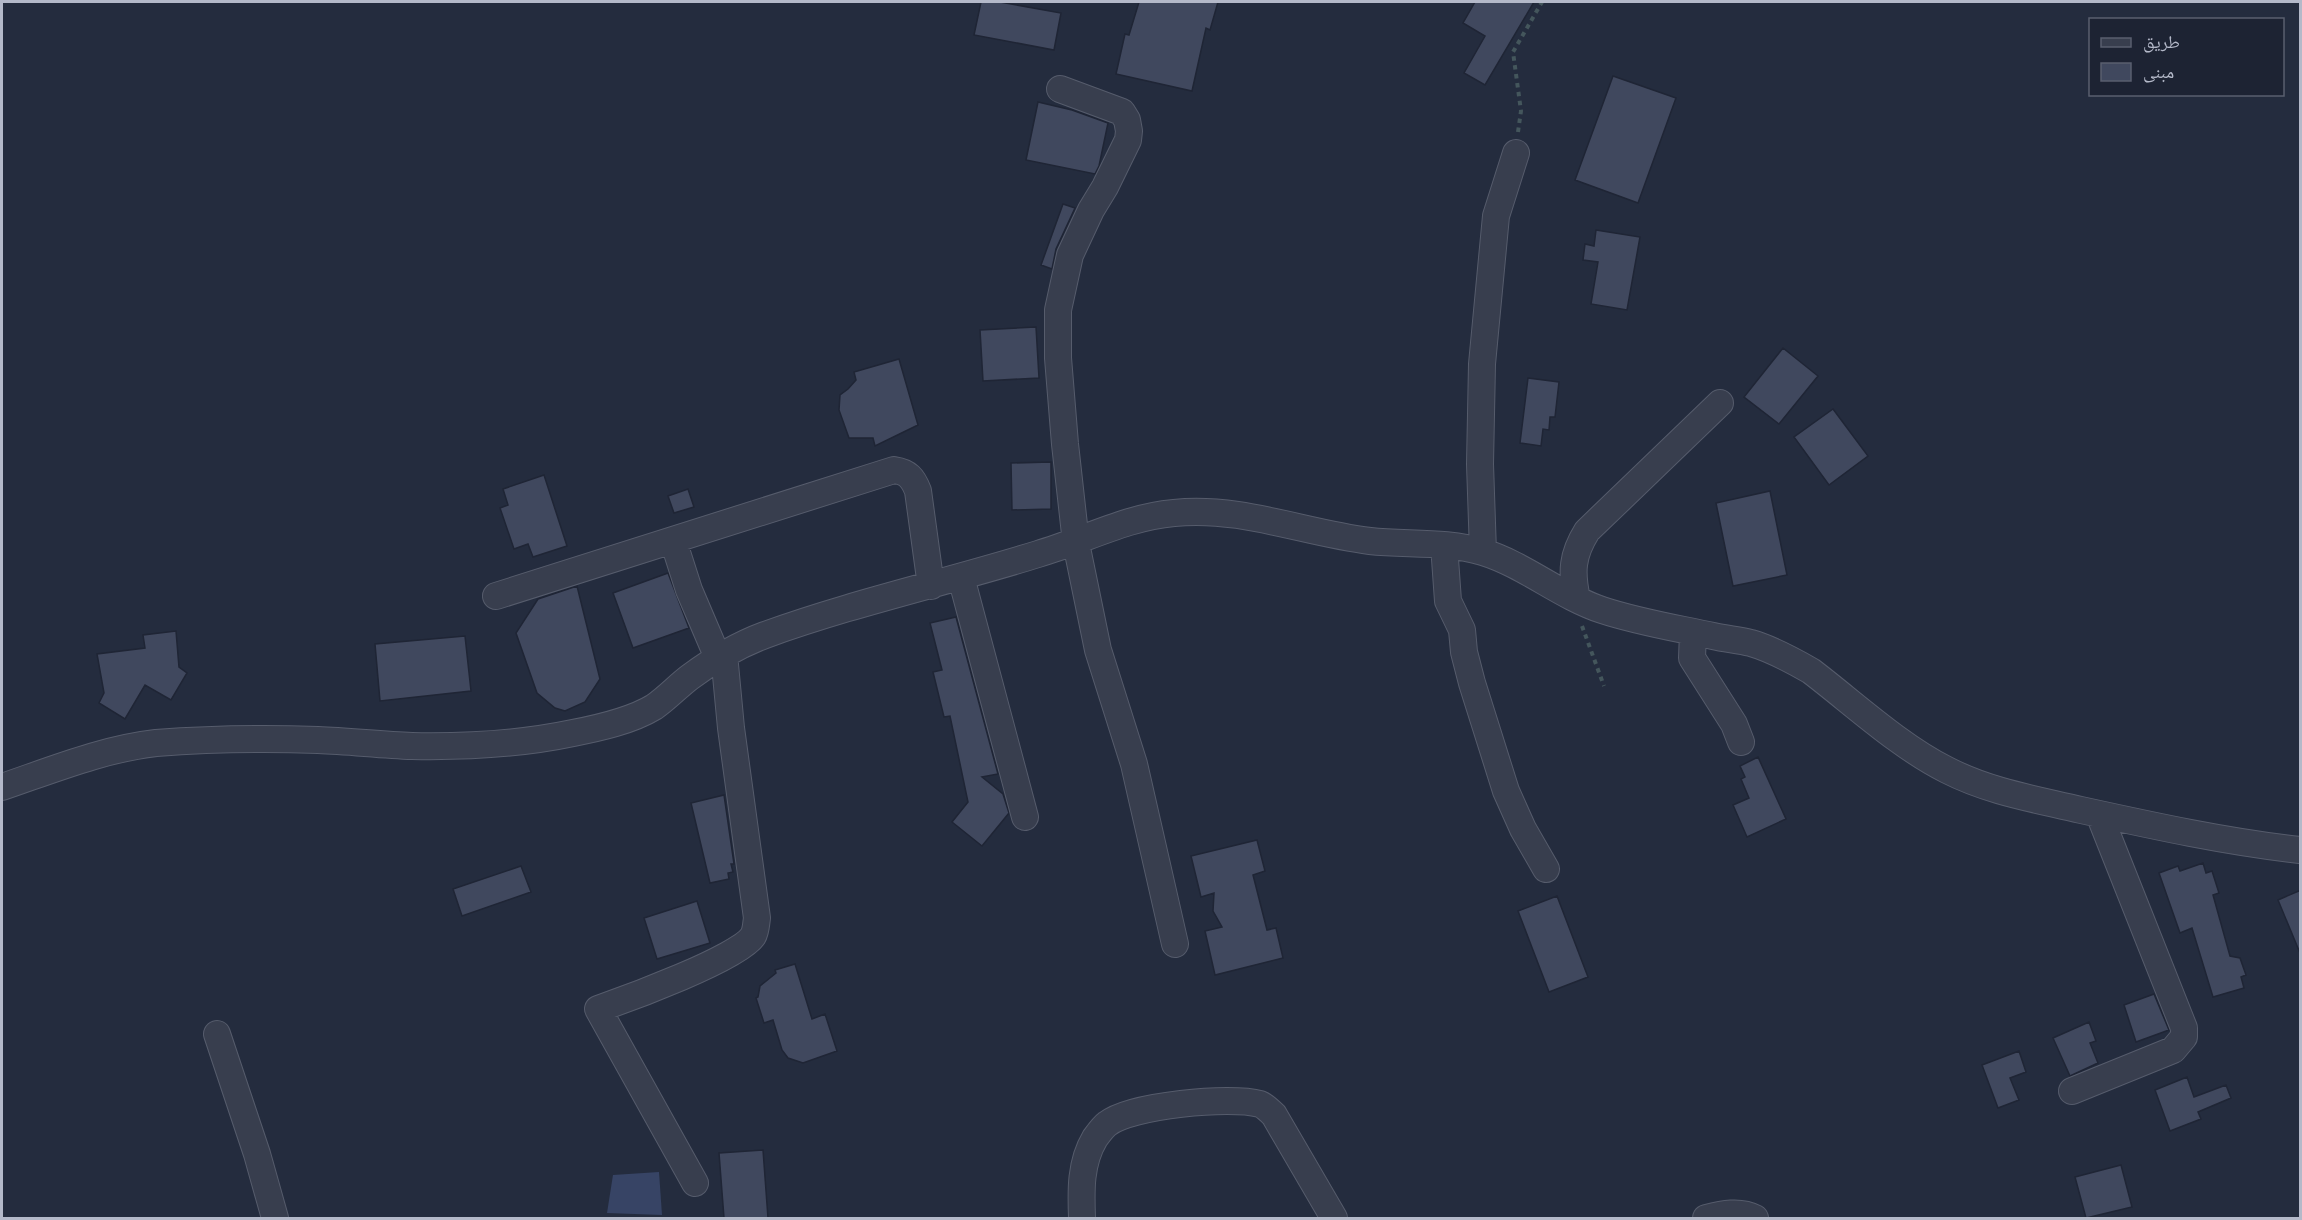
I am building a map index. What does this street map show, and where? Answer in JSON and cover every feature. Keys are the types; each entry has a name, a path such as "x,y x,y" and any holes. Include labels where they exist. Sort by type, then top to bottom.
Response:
{"street":[{"path":"1060,89 1122,112 1127,120 1129,131 1121,158 1091,210 1070,255 1058,310 1058,358 1076,543 1098,650 1134,764 1175,944"},
{"path":"1483,552 1480,464 1482,364 1496,216 1516,153"},
{"path":"1577,599 1573,580 1576,548 1587,531 1720,403"},
{"path":"496,596 894,470 904,471 914,481 918,491 931,586"},
{"path":"2,788 97,754 151,744 204,740 317,740 445,746 489,744 572,734 651,709 721,656 745,643 777,631 1076,543 1117,525 1176,512 1257,517 1365,540 1444,545 1483,552 1505,560 1598,609 1637,620 1750,643 1795,662 1898,739 1944,769 1992,790 2250,844 2301,850"},
{"path":"674,540 689,590 721,656 757,918 753,935 737,950 636,996 598,1009 695,1183"},
{"path":"1444,545 1448,601 1462,630 1464,652 1472,683 1506,791 1523,829 1546,869"},
{"path":"962,578 1025,817"},
{"path":"1693,632 1692,658 1729,716 1741,742"},
{"path":"2072,1091 2173,1050 2184,1037 2184,1028 2099,814"},
{"path":"217,1034 258,1154 275,1218"},
{"path":"1082,1218 1082,1175 1087,1156 1095,1137 1107,1124 1130,1113 1228,1100 1263,1104 1275,1115 1308,1177 1334,1218"},
{"path":"1706,1218 1734,1213 1755,1218"}],"path":[{"path":"1516,153 1521,111 1513,52 1542,2"},
{"path":"1577,599 1582,627 1604,686"}],"water":[{"path":"659,1172 662,1215 607,1213 613,1175"}],"building":[{"path":"981,2 1000,2 1061,13 1054,50 974,35"},
{"path":"1139,2 1218,2 1210,30 1206,28 1192,91 1116,74 1125,34 1129,35"},
{"path":"1475,2 1534,2 1485,85 1464,73 1485,36 1463,23"},
{"path":"1613,76 1676,98 1638,203 1575,180"},
{"path":"1038,102 1072,110 1108,123 1099,166 1095,174 1026,160"},
{"path":"1063,204 1075,208 1056,249 1052,269 1041,265"},
{"path":"1596,230 1640,237 1627,310 1591,304 1598,262 1583,260 1585,244 1594,246"},
{"path":"1036,327 1039,378 983,381 980,330"},
{"path":"1783,348 1818,376 1779,424 1744,397"},
{"path":"899,359 918,425 875,446 873,438 849,438 839,410 840,395 856,380 854,372"},
{"path":"1528,378 1559,382 1555,417 1550,417 1549,430 1543,429 1541,446 1520,443"},
{"path":"1833,409 1868,456 1829,485 1794,437"},
{"path":"1051,462 1051,509 1012,510 1011,463"},
{"path":"544,475 567,546 533,557 528,544 514,549 500,508 508,505 503,489"},
{"path":"688,489 694,507 674,513 668,496"},
{"path":"1770,491 1787,575 1733,586 1716,503"},
{"path":"668,573 689,628 633,648 613,593"},
{"path":"577,586 600,679 585,702 565,711 555,708 537,693 516,633 538,599"},
{"path":"956,617 998,774 982,777 1003,794 1009,813 982,846 952,822 968,802 950,716 944,717 933,672 942,670 930,623"},
{"path":"176,631 179,667 187,673 171,700 145,685 125,719 99,703 104,693 97,654 145,648 143,635"},
{"path":"465,636 471,691 380,701 375,644"},
{"path":"1758,757 1786,819 1747,837 1733,805 1749,798 1741,779 1745,777 1740,766"},
{"path":"724,795 734,864 731,864 733,872 728,873 729,879 710,883 691,803"},
{"path":"1257,840 1265,871 1253,875 1267,930 1276,928 1283,958 1215,975 1205,931 1222,927 1213,911 1214,893 1201,897 1191,856"},
{"path":"2203,863 2206,873 2212,871 2219,893 2213,895 2230,956 2240,958 2246,975 2241,977 2244,988 2213,997 2192,928 2180,933 2159,873 2178,866 2180,871"},
{"path":"521,866 531,892 462,916 453,889"},
{"path":"2301,890 2301,953 2300,953 2278,900"},
{"path":"1557,896 1588,977 1549,992 1518,911"},
{"path":"697,901 710,943 657,959 644,918"},
{"path":"795,964 812,1019 825,1014 837,1051 803,1063 788,1058 782,1050 773,1020 764,1023 756,998 760,986 776,973 775,970"},
{"path":"2154,994 2169,1030 2136,1042 2124,1005"},
{"path":"2089,1022 2096,1041 2090,1043 2098,1063 2070,1076 2053,1038"},
{"path":"2019,1051 2026,1072 2010,1078 2019,1100 1998,1108 1982,1065"},
{"path":"2187,1077 2194,1097 2226,1085 2231,1098 2198,1112 2201,1119 2170,1131 2155,1090"},
{"path":"763,1150 768,1218 724,1218 719,1153"},
{"path":"2121,1165 2132,1207 2086,1218 2075,1177"}]}
